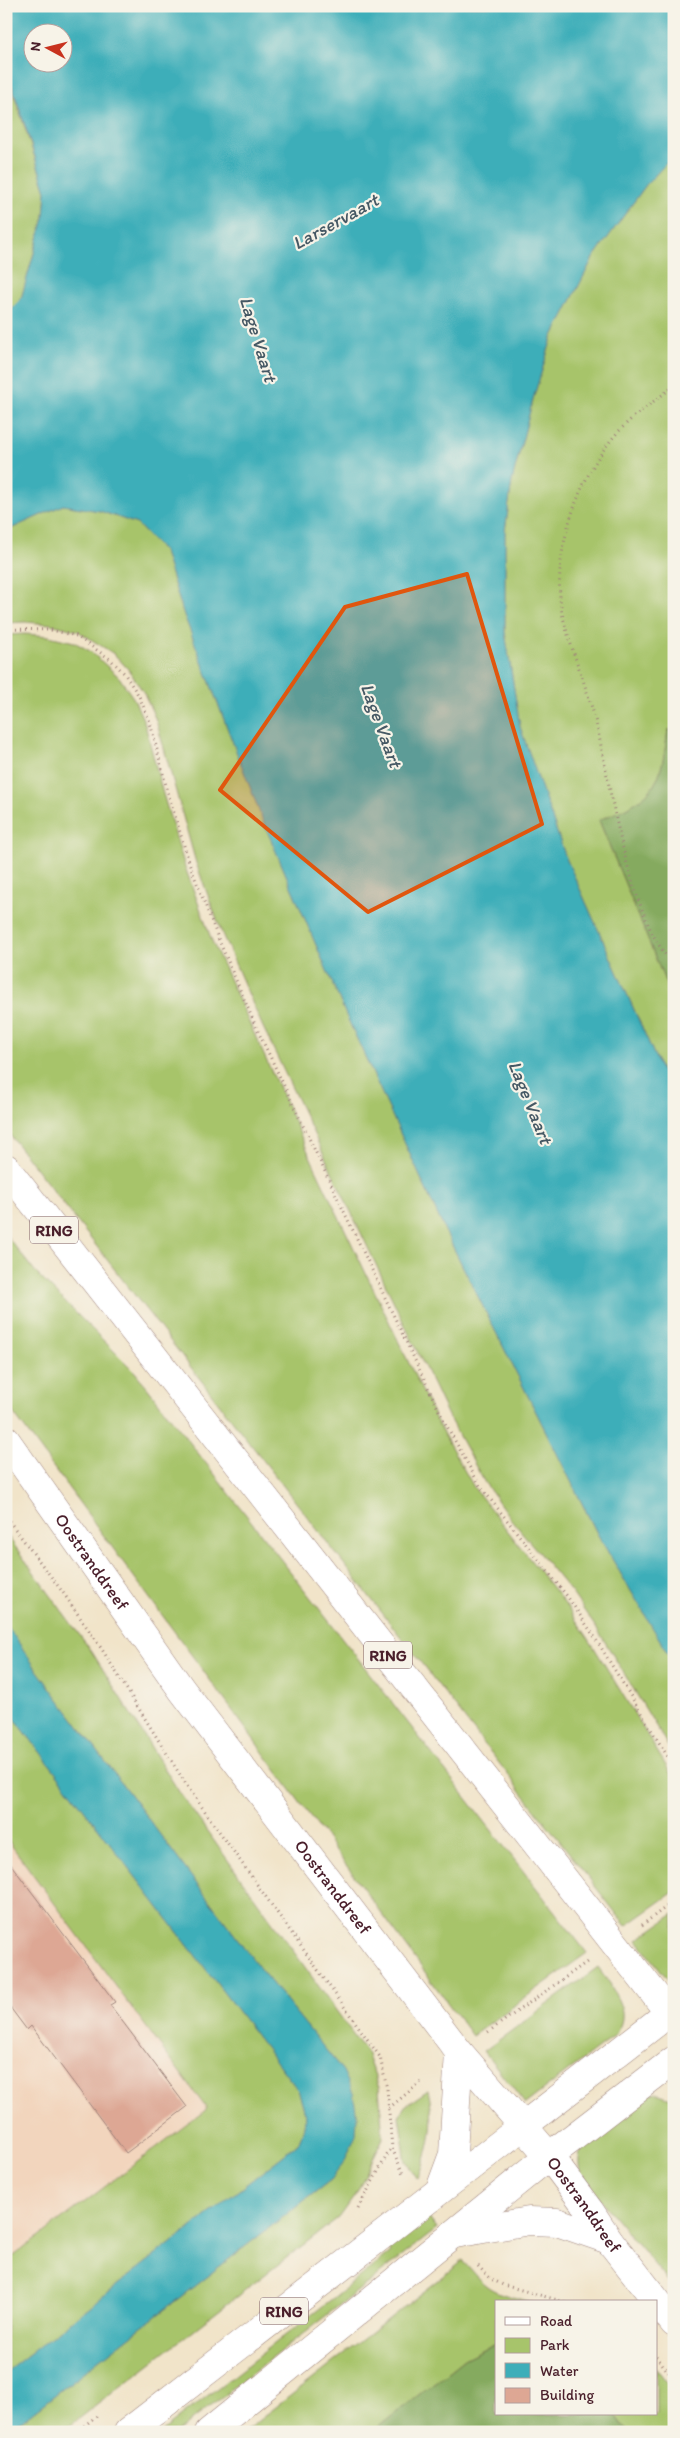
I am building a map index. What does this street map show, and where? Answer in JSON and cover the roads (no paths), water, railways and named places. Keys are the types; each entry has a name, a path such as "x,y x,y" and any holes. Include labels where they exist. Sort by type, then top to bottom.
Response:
{"main road":[{"name":"RING","path":"6,1168 671,2016 524,2125 128,2432"},
{"name":"Oostranddreef","path":"6,1440 182,1690 459,2052 549,2156 590,2210 608,2240 656,2300"},
{"path":"432,2196 453,2154 459,2052"},
{"name":"RING","path":"209,2432 549,2156 674,2060"},
{"name":"RING","path":"454,2235 529,2221 557,2222 608,2240"},
{"name":"Oostranddreef","path":"658,2303 674,2323"}],"water":[{"path":"6,6 674,6 674,155 646,185 593,258 552,338 533,399 512,481 505,531 505,632 520,727 566,858 674,1099 674,1664 598,1535 446,1233 346,1015 263,821 184,615 164,552 137,524 100,511 63,505 6,531 6,316 21,299 44,218 46,191 6,67"},
{"path":"6,1624 37,1670 261,1970 343,2071 353,2093 357,2116 356,2135 345,2160 332,2179 7,2432 6,2372 298,2144 305,2123 305,2117 298,2090 6,1707"}],"water label":[{"name":"Larservaart","path":"335,221"},
{"name":"Lage Vaart","path":"259,339"},
{"name":"Lage Vaart","path":"382,725"},
{"name":"Lage Vaart","path":"531,1102"}]}
